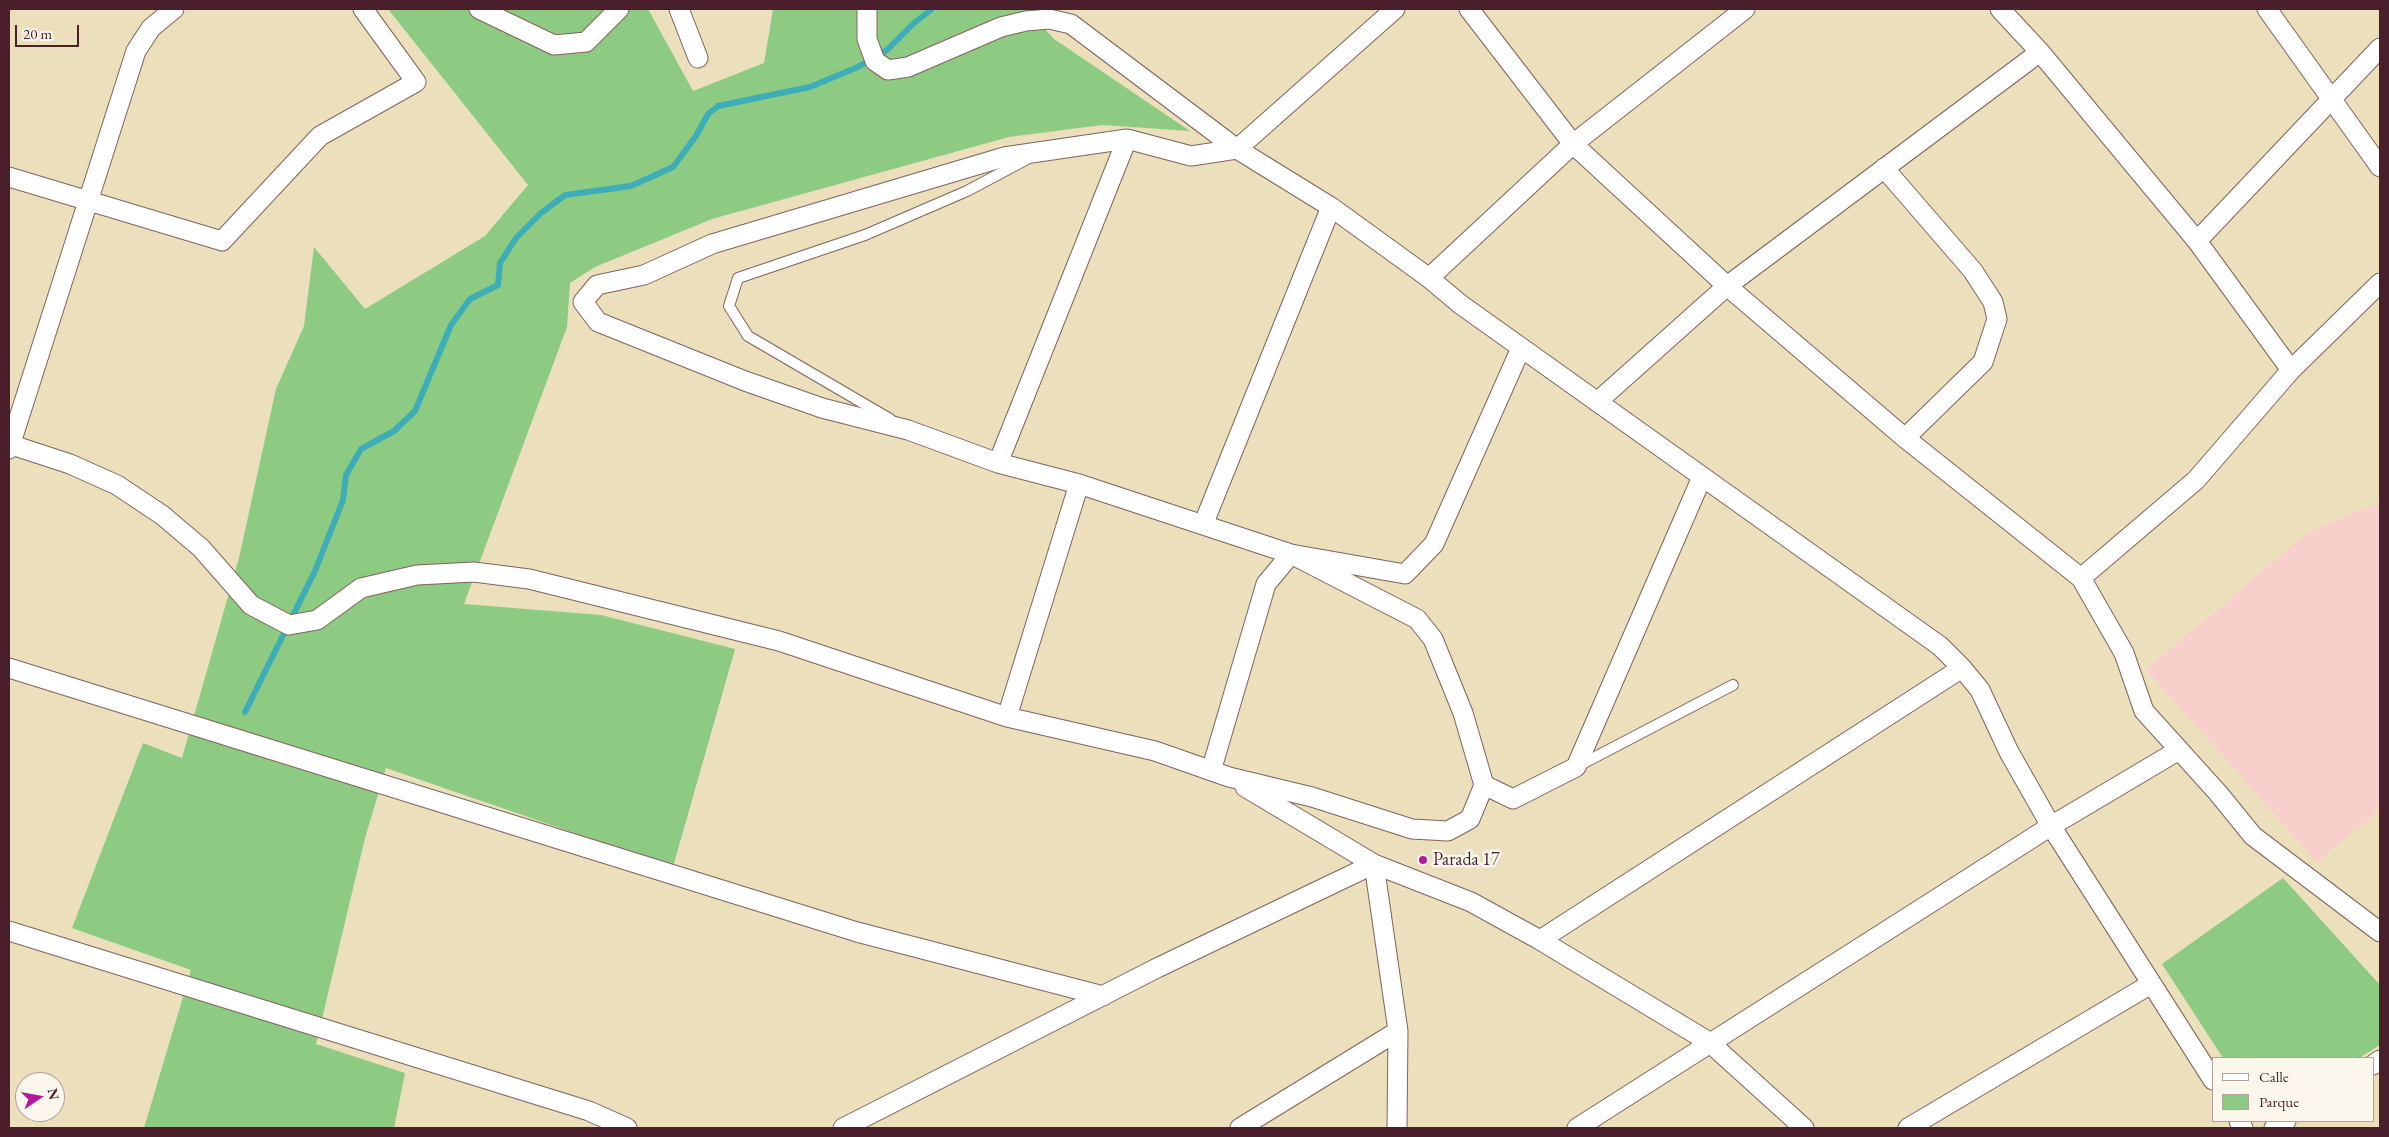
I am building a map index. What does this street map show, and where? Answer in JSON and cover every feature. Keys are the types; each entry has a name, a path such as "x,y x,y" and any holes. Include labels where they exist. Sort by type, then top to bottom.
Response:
{"street":[{"path":"174,9 151,28 136,51 9,446 70,464 117,485 162,515 201,548 251,606 288,625 317,620 361,588 417,575 474,572 528,579 779,641 1007,716 1155,751 1212,771 1229,778 1374,864 1471,902 1540,940 1709,1042 1804,1128"},
{"path":"9,177 222,241 320,136 416,82 363,9"},
{"path":"479,9 554,45 586,42 618,9"},
{"path":"679,9 698,58"},
{"path":"867,9 866,39 875,62 888,70 908,67 1001,27 1055,14 1071,24 1237,149 1331,207 1521,348 1940,646 1980,690 2009,752 2051,826 2212,1078"},
{"path":"1395,9 1237,149 1191,156 1127,139 1004,157 712,244 644,275 597,285 583,302 598,322 746,381 822,408 908,430 998,463 1079,484 1290,554 1405,574 1434,544 1521,348"},
{"path":"1469,9 1573,144 1727,286 1905,438 2081,578 2124,653 2144,711 2253,836 2380,932"},
{"path":"1429,278 1573,144 1744,9"},
{"path":"2000,9 2040,52 2197,241 2291,370"},
{"path":"2267,9 2380,167"},
{"path":"2197,241 2380,48"},
{"path":"1597,402 1727,286 2040,52"},
{"path":"998,463 1127,139"},
{"path":"1884,168 1973,271 1993,302 1996,319 1983,362 1905,438"},
{"path":"1203,525 1331,207"},
{"path":"2081,578 2196,480 2291,370 2380,283"},
{"path":"1484,785 1513,799 1576,767 1702,477"},
{"path":"1007,716 1079,484"},
{"path":"1212,771 1266,584 1290,554"},
{"path":"1229,778 1312,797 1412,829 1448,831 1470,819 1484,785 1463,713 1432,640 1417,619 1290,554"},
{"path":"9,668 857,932 1102,996"},
{"path":"1540,940 1962,668"},
{"path":"1577,1128 1709,1042 2051,826 2179,750"},
{"path":"843,1128 1102,996 1374,864"},
{"path":"1374,864 1398,1031 1397,1128"},
{"path":"9,931 589,1111 627,1128"},
{"path":"1908,1128 2151,984"},
{"path":"1240,1128 1398,1031"}],"lane":[{"path":"908,430 748,336 729,306 738,278 865,234 967,191 1044,151"},
{"path":"1576,767 1732,685"}],"shaded area":[{"path":"2380,502 2380,810 2317,862 2146,670 2309,532"}],"green space":[{"path":"388,9 648,9 693,91 764,63 773,9 1027,9 1054,39 1190,131 1102,125 1009,137 712,219 595,267 570,283 567,327 464,604 601,615 735,649 673,867 386,768 365,838 316,1044 405,1073 394,1128 144,1128 191,970 72,928 143,743 182,758 239,558 276,389 304,326 314,247 365,309 485,236 528,185"},
{"path":"2283,878 2380,985 2380,1045 2361,1057 2222,1057 2162,964"}],"waterway":[{"path":"245,712 315,571 343,500 346,475 361,449 394,431 415,411 451,325 470,299 498,285 500,263 516,238 541,213 565,195 631,186 673,167 696,136 708,114 718,106 810,87 858,67 887,50 914,23 932,9"}],"place":[{"name":"Parada 17","path":"1423,860"}]}
